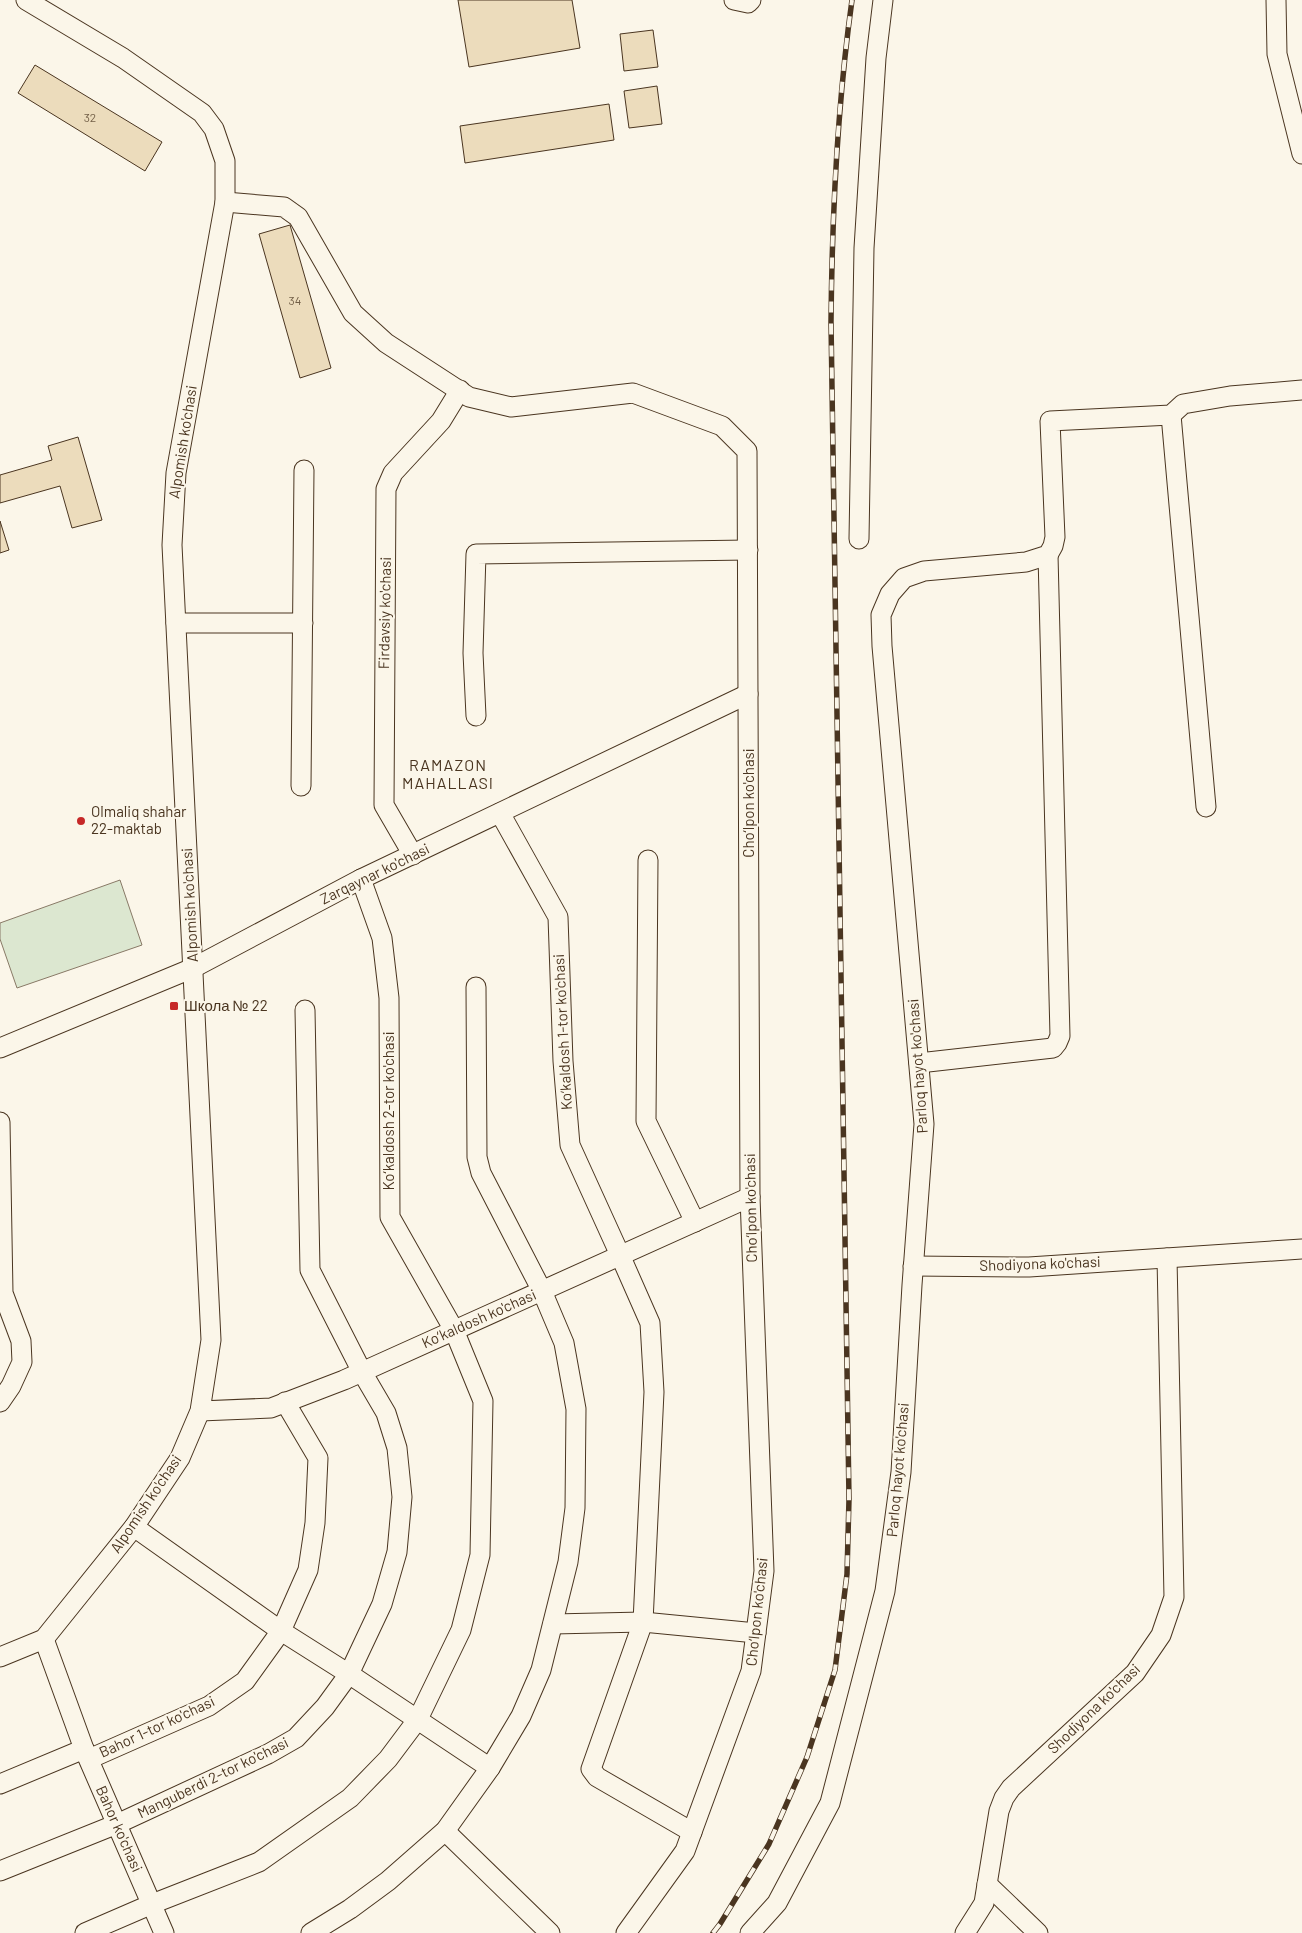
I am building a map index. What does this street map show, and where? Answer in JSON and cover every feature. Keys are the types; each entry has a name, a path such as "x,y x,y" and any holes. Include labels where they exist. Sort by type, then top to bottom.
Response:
{"street":[{"name":"Alpomish ko'chasi","path":"0,1657 44,1639 134,1527 180,1458 200,1411 211,1340 172,545 176,473 225,202 225,161 214,129 202,112 123,58 26,0"},
{"path":"734,0 748,3 751,0"},
{"path":"858,539 864,248 876,58 884,0"},
{"path":"1276,0 1277,54 1302,154"},
{"path":"225,202 284,208 298,217 353,313 386,343 460,390"},
{"name":"Cho‘lpon ko'chasi","path":"460,390 469,396 511,406 633,393 722,426 747,450 750,1197 764,1571 751,1672 685,1851 626,1933"},
{"name":"Firdavsiy ko'chasi","path":"413,855 384,804 386,488 393,473 441,421 460,390"},
{"path":"919,1063 1053,1048 1060,1036 1048,555 1054,546 1055,537 1050,421 1171,415 1183,404 1230,396 1302,390"},
{"path":"1171,415 1206,807"},
{"path":"301,786 304,470"},
{"path":"476,716 472,653 476,554 748,550"},
{"name":"Parloq hayot ko'chasi","path":"751,1933 777,1903 830,1803 885,1591 901,1472 913,1266 924,1124 882,646 881,615 890,594 904,578 924,571 1026,562 1048,555"},
{"path":"176,623 302,622"},
{"name":"Zarqaynar ko'chasi","path":"0,1048 193,968 361,879 748,694"},
{"name":"Ko‘kaldosh 1-tor ko'chasi","path":"500,813 558,917 563,1061 570,1145 650,1323 654,1392 642,1622 591,1769 597,1777 692,1832"},
{"path":"648,860 646,1120 695,1222"},
{"name":"Ko‘kaldosh 2-tor ko'chasi","path":"85,1933 152,1904 259,1862 350,1798 388,1759 418,1719 461,1630 480,1555 483,1401 454,1330 390,1218 389,998 382,938 361,879"},
{"path":"311,1933 388,1881 445,1831 490,1768 521,1716 541,1670 568,1562 575,1508 576,1409 564,1343 542,1291 481,1173 477,1157 476,987"},
{"name":"Manguberdi 2-tor ko'chasi","path":"0,1871 117,1824 268,1754 296,1738 325,1707 349,1674 382,1604 397,1552 402,1498 397,1448 386,1413 362,1372 310,1270 305,1010"},
{"path":"0,1122 1,1293 21,1342 22,1362 12,1386 0,1402"},
{"name":"Ko‘kaldosh ko'chasi","path":"200,1411 271,1408 362,1372 750,1197"},
{"name":"Shodiyona ko'chasi","path":"913,1266 1029,1267 1302,1249"},
{"name":"Shodiyona ko'chasi","path":"965,1933 984,1903 998,1810 1004,1798 1011,1788 1135,1673 1161,1635 1174,1598 1167,1258"},
{"name":"Bahor 1-tor ko'chasi","path":"0,1784 87,1754 209,1706 244,1681 281,1631 308,1570 315,1523 318,1458 285,1402"},
{"path":"134,1527 281,1631 418,1719 490,1768"},
{"path":"553,1624 642,1622 756,1633"},
{"name":"Bahor ko'chasi","path":"44,1639 87,1754 164,1933"},
{"path":"445,1831 550,1933"},
{"path":"987,1884 1038,1933"}],"green space":[{"path":"120,880 142,945 17,988 0,939 0,923"}],"building":[{"path":"458,0 572,0 580,48 469,67"},
{"path":"653,30 658,67 624,71 620,34"},
{"path":"35,65 162,142 145,171 18,93"},
{"path":"657,86 662,124 629,128 624,91"},
{"path":"609,104 614,140 465,163 460,126"},
{"path":"290,225 331,368 300,378 259,234"},
{"path":"78,437 102,520 72,528 60,486 0,503 0,475 52,460 48,446"},
{"path":"0,521 9,550 0,553"}],"railway":[{"path":"713,1933 769,1844 807,1757 835,1670 847,1574 849,1499 831,322 836,161 852,0"}],"place":[{"name":"Olmaliq shahar 22-maktab","path":"81,821"},
{"name":"Школа № 22","path":"174,1006"}],"district":[{"name":"RAMAZON MAHALLASI","path":"448,774"}]}
